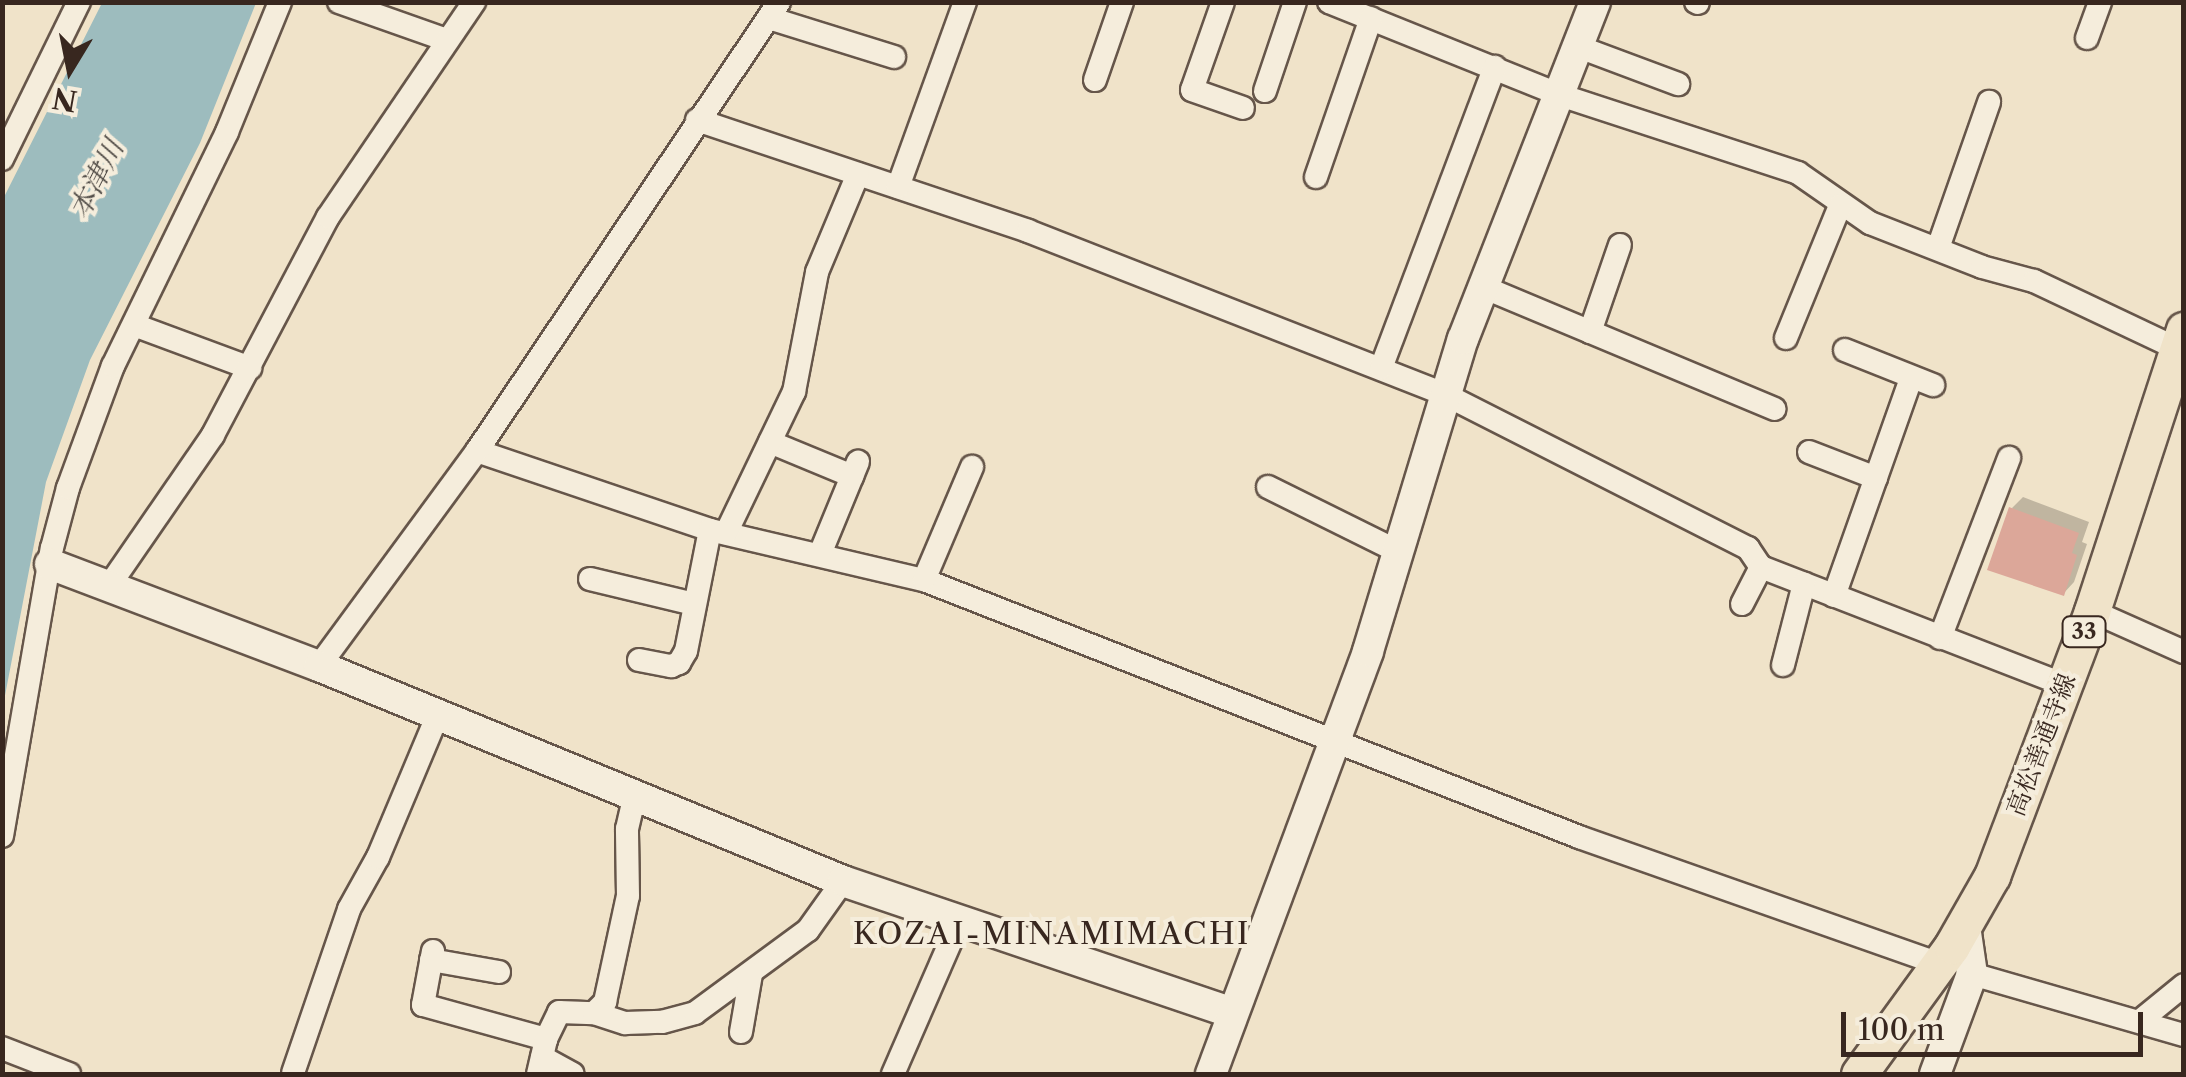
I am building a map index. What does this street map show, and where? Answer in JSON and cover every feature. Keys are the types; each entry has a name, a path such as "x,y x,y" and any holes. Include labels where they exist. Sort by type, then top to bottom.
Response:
{"main road":[{"name":"高松善通寺線","path":"1860,1074 1956,969 1964,926 1992,876 2065,685 2181,344"}],"street":[{"path":"2,159 79,2"},
{"path":"2,836 50,564 68,488 113,366 227,132 280,2"},
{"path":"339,2 448,40"},
{"path":"109,586 213,435 328,217 474,2"},
{"path":"898,187 966,2"},
{"path":"1095,80 1122,2"},
{"path":"1223,2 1192,90 1243,108"},
{"path":"1265,91 1295,2"},
{"path":"1329,2 1388,15 1560,95 1798,173 1840,206 1870,223 1982,267 2034,281 2181,344"},
{"path":"1211,1074 1230,1012 1334,743 1401,553 1482,287 1595,2"},
{"path":"2087,38 2100,2"},
{"path":"319,666 477,451 774,10 894,57"},
{"path":"1316,177 1388,15"},
{"path":"1579,47 1678,84"},
{"path":"1380,368 1495,68"},
{"path":"1938,248 1989,102"},
{"path":"697,120 1028,231 1446,395 1748,548 1761,566 2065,685"},
{"path":"639,660 671,666 686,651 694,604 718,531 794,392 817,272 858,174"},
{"path":"1786,338 1840,206"},
{"path":"1590,332 1620,245"},
{"path":"1482,287 1775,409"},
{"path":"134,325 250,368"},
{"path":"1834,596 1842,542 1922,381 1845,350"},
{"path":"770,442 855,469 820,554"},
{"path":"477,451 718,531 924,580 1579,837 1956,969 2184,1035"},
{"path":"1809,452 1876,478"},
{"path":"1940,638 2009,458"},
{"path":"924,580 972,467"},
{"path":"1268,488 1401,553"},
{"path":"50,564 319,666 634,799 843,881 1230,1012"},
{"path":"1742,604 1761,566"},
{"path":"590,579 694,604"},
{"path":"1783,666 1804,584"},
{"path":"2092,611 2184,652"},
{"path":"293,1073 350,910 378,857 438,714"},
{"path":"594,1013 605,1002 628,896 627,829 634,799"},
{"path":"542,1057 559,1012 594,1013 625,1023 662,1022 695,1013 808,930 843,881"},
{"path":"893,1074 960,920"},
{"path":"500,972 432,955 423,1005 573,1074"},
{"path":"1935,1074 1956,969"},
{"path":"741,1032 751,974"},
{"path":"2141,1020 2184,985"},
{"path":"2,1048 69,1074"}],"water":[{"name":"本津川","path":"102,3 256,3 200,143 90,360 46,482 3,706 3,199"}],"building":[{"path":"2009,507 2079,533 2072,553 2077,555 2064,596 1987,570"}],"district":[{"name":"KOZAI-MINAMIMACHI","path":"1052,934"}]}
